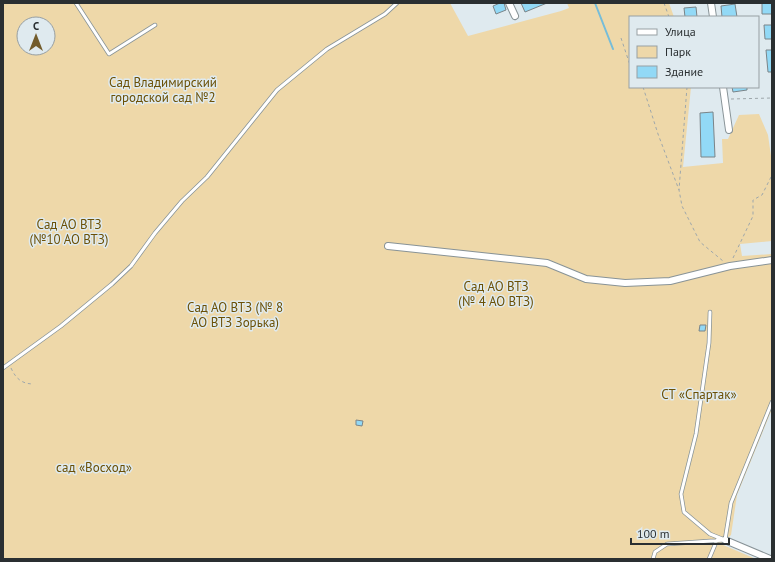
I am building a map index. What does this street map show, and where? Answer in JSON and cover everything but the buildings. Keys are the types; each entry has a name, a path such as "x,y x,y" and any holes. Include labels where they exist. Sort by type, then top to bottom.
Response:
{"street":[{"path":"509,3 515,16"},
{"path":"711,3 713,16"},
{"path":"723,88 729,130"},
{"path":"388,246 547,263 586,279 625,283 670,281 730,266 772,260"},
{"path":"725,540 770,559"}],"lane":[{"path":"76,3 109,54 155,24"},
{"path":"3,368 112,284 131,266 155,233 182,201 207,177 277,90 327,49 385,14 397,3"},
{"path":"710,312 709,343 696,434 682,494 684,512 710,534 725,540"},
{"path":"725,540 731,503 772,402"},
{"path":"709,559 717,540"},
{"path":"653,559 655,552 667,544 725,540"}],"path":[{"path":"664,3 669,16"},
{"path":"621,38 629,63"},
{"path":"643,88 658,134 679,190 682,206 700,242 730,266 753,216 753,200 762,194 772,174"},
{"path":"679,190 687,88"},
{"path":"724,99 772,98"},
{"path":"9,364 18,380 26,384 34,384"}],"green space":[{"path":"3,3 450,3 468,36 561,11 569,8 567,3 669,3 674,16 629,16 629,88 691,88 683,167 723,163 722,139 728,139 739,115 759,114 768,135 772,163 772,241 740,244 742,256 772,254 772,409 737,495 731,535 721,544 756,559 3,559"}],"waterway":[{"path":"595,3 613,49"}],"park label":[{"name":"Сад Владимирский городской сад №2","path":"163,90"},
{"name":"Сад АО ВТЗ (№10 АО ВТЗ)","path":"69,232"},
{"name":"Сад АО ВТЗ (№ 4 АО ВТЗ)","path":"496,294"},
{"name":"Сад АО ВТЗ (№ 8 АО ВТЗ Зорька)","path":"235,314"},
{"name":"СТ «Спартак»","path":"699,394"},
{"name":"сад «Восход»","path":"94,467"}]}
